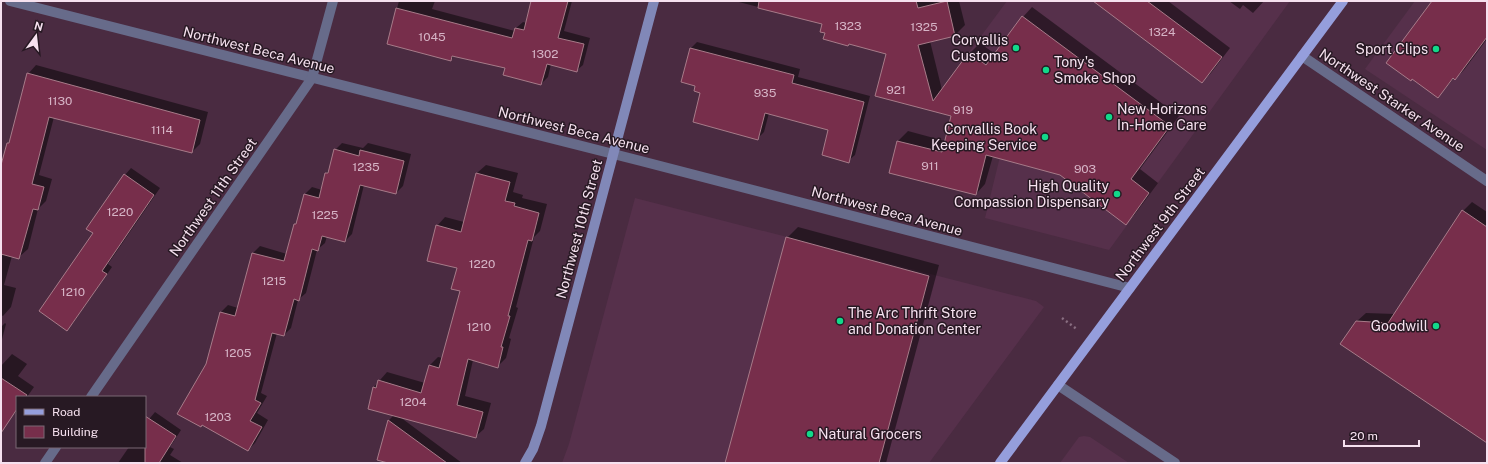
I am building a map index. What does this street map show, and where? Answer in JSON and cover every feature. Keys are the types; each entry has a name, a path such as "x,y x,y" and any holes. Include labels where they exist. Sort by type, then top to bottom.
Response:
{"main road":[{"name":"Northwest 9th Street","path":"1000,463 1343,1"}],"street":[{"name":"Northwest Beca Avenue","path":"10,1 614,154 1130,288"},
{"name":"Northwest 11th Street","path":"92,396 312,78 333,1"},
{"name":"Northwest 10th Street","path":"525,463 533,449 541,426 654,1"},
{"name":"Northwest Starker Avenue","path":"1302,56 1487,181"},
{"path":"1058,385 1175,463"},
{"path":"45,463 55,448"}],"shaded area":[{"path":"1007,1 1290,1 1109,250 985,218 1017,87 970,51"},
{"path":"1415,1 1487,1 1487,150 1365,69"},
{"path":"635,198 1036,301 1044,307 929,463 562,463 569,444"},
{"path":"1079,437 1090,437 1129,463 1060,463"}],"building":[{"path":"531,1 568,1 558,38 584,44 577,72 547,64 541,85 503,75 505,68 452,56 451,61 387,44 396,8 512,38 515,28 524,30"},
{"path":"759,1 916,1 918,8 947,1 955,36 918,45 933,101 969,52 986,65 1022,16 1170,126 1131,179 1149,193 1126,225 1060,175 986,155 976,195 889,173 897,141 942,152 951,116 875,96 886,54 823,39 825,33 820,32 822,24 758,8"},
{"path":"1093,1 1147,1 1222,57 1202,83"},
{"path":"1432,1 1487,1 1487,37 1455,80 1453,78 1438,98 1412,79 1411,81 1386,63"},
{"path":"690,48 794,75 792,83 864,102 849,163 822,155 828,130 765,113 758,140 693,122 700,93 694,91 695,86 681,82"},
{"path":"27,73 200,120 192,153 49,117 32,184 44,187 38,210 33,209 19,259 1,254 1,165 7,143 9,143"},
{"path":"334,149 359,156 360,150 404,161 396,194 360,185 345,242 322,236 318,251 312,249 299,301 294,299 284,336 272,333 255,400 261,403 250,421 262,427 248,451 202,425 201,427 177,414 206,364 220,312 235,316 252,253 284,261 304,194 319,198 325,173 328,173"},
{"path":"476,173 510,182 505,201 515,203 514,206 539,213 532,241 528,240 508,316 510,316 501,347 503,347 498,368 468,359 457,405 483,412 476,438 368,409 373,387 376,388 378,380 421,393 429,365 439,368 460,291 451,289 457,268 427,261 436,225 461,232"},
{"path":"124,174 154,195 102,271 107,274 67,331 39,311 93,233 86,229"},
{"name":"Goodwill","path":"1462,210 1487,227 1487,443 1340,344 1356,321 1388,323"},
{"name":"The Arc Thrift Store and Donation Center","path":"786,237 929,276 879,463 725,463"},
{"path":"1,378 27,395 16,396 16,410 1,433"},
{"path":"146,417 176,436 159,463 145,463"},
{"path":"388,420 447,463 388,463 377,460"}],"place":[{"name":"Corvallis Customs","path":"1016,48"},
{"name":"Sport Clips","path":"1436,49"},
{"name":"Tony's Smoke Shop","path":"1046,70"},
{"name":"New Horizons In-Home Care","path":"1109,117"},
{"name":"Corvallis Book Keeping Service","path":"1045,137"},
{"name":"High Quality Compassion Dispensary","path":"1117,194"},
{"name":"The Arc Thrift Store and Donation Center","path":"840,321"},
{"name":"Goodwill","path":"1436,326"},
{"name":"Natural Grocers","path":"810,434"}]}
